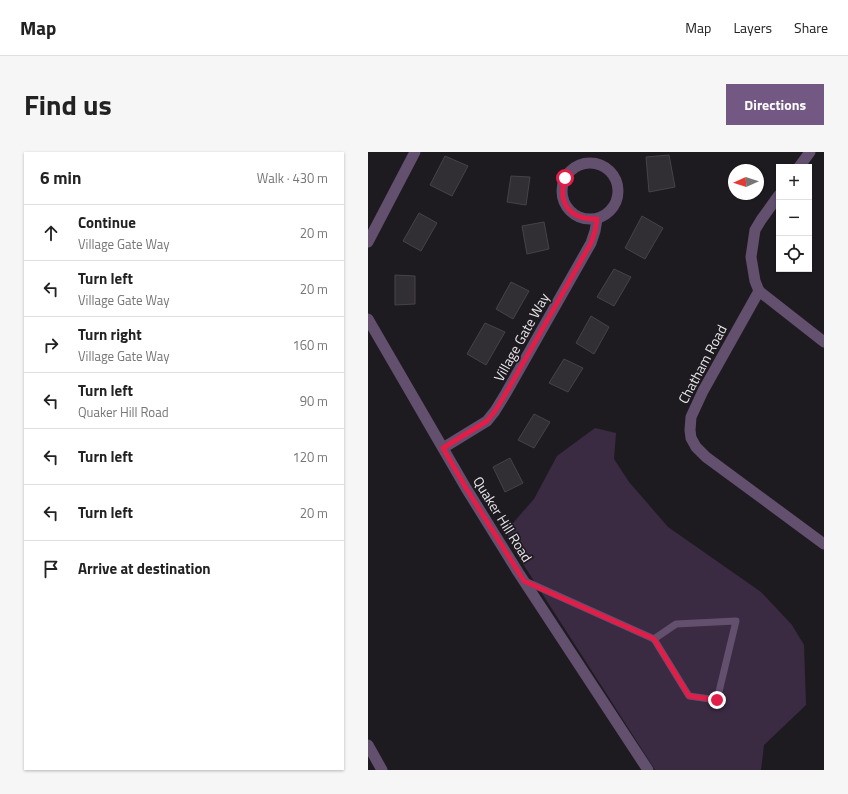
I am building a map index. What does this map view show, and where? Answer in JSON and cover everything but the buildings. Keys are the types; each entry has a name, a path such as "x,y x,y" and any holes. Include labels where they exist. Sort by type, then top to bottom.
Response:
{"street":[{"path":"368,242 415,152"},
{"path":"801,164 810,152"},
{"path":"586,163 596,163 605,166 617,181 619,191 613,208 606,215 597,219 579,217 571,212 562,196 562,187 565,178 570,171 577,166 586,163"},
{"path":"776,199 755,230 751,257 755,281 759,291 824,342"},
{"name":"Village Gate Way","path":"443,448 487,421 495,411 591,243 597,219"},
{"name":"Chatham Road","path":"759,291 703,391 691,417 691,438 696,447 706,457 824,544"},
{"name":"Quaker Hill Road","path":"368,319 466,488 524,581 648,770"},
{"path":"368,745 382,770"}],"lane":[{"path":"524,581 654,639 689,696 717,700 736,621 676,624 654,639"}],"shaded area":[{"path":"595,428 616,433 614,459 629,482 668,527 761,592 792,625 804,645 806,705 764,745 761,770 655,770 516,553 506,531 534,499 557,456"}],"route":[{"path":"565,178 562,187 562,196 571,212 579,217 597,219 591,243 495,411 487,421 443,448 524,581 654,639 689,696 717,700"}]}
